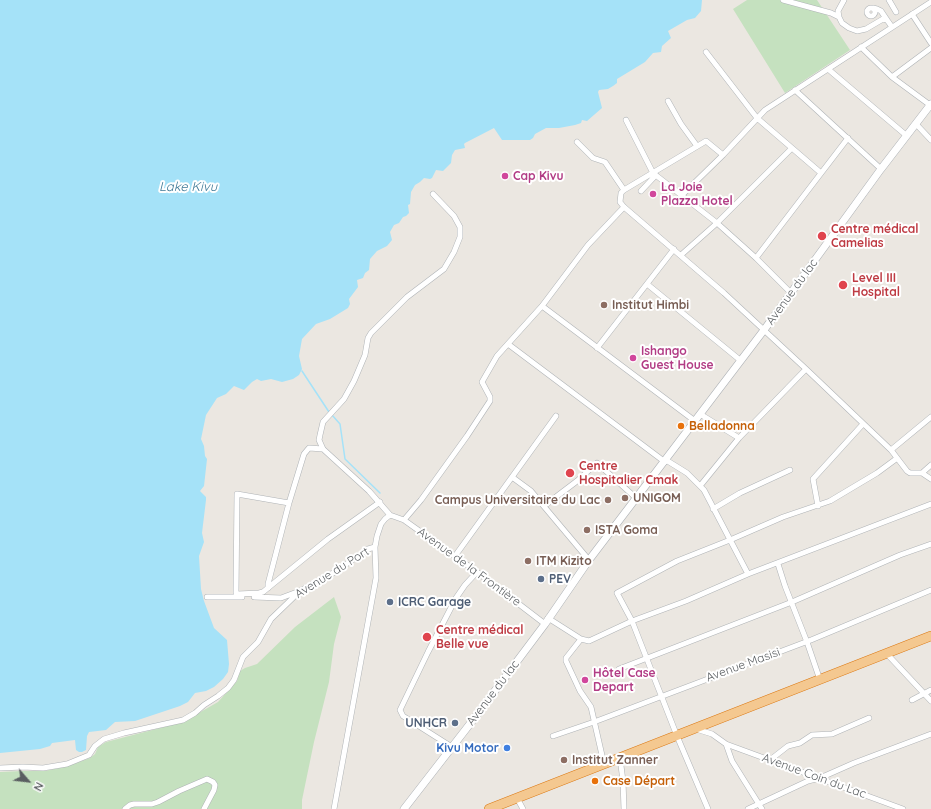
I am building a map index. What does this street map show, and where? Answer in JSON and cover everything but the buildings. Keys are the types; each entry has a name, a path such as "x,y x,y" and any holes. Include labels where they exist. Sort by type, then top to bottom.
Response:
{"highway":[{"path":"489,809 931,636"}],"main road":[{"name":"Avenue du lac","path":"404,809 546,621 589,560 764,330 931,104"}],"street":[{"path":"783,0 831,13 839,17"},
{"path":"844,0 838,11 842,23 846,26 857,31 866,29 885,20"},
{"path":"889,1 899,17"},
{"path":"682,195 723,155 765,110 892,27 899,17 912,14 931,2"},
{"path":"885,20 868,14 867,11 870,8 878,9 881,11 885,20 892,27"},
{"path":"912,14 931,43"},
{"path":"861,47 892,77 931,104"},
{"path":"892,77 931,48"},
{"path":"706,52 757,118 821,174"},
{"path":"828,69 907,136"},
{"path":"795,90 882,169"},
{"path":"668,101 681,124 697,146"},
{"path":"626,120 655,174 717,223 756,258 791,293"},
{"path":"916,124 931,140"},
{"path":"756,258 848,138"},
{"path":"723,155 707,141 655,174 624,190 620,198 620,202 624,208 724,293 806,369 891,450 907,471 910,473 922,473 931,479"},
{"path":"577,142 594,158 604,161 624,190"},
{"path":"681,255 717,223 792,148"},
{"path":"641,191 655,174"},
{"path":"334,809 376,578 375,547 381,524 385,518 390,515 380,502 323,449 319,440 321,429 327,417 344,399 354,381 365,355 368,338 371,333 407,297 444,268 454,252 460,237 460,227 454,216 433,194"},
{"path":"404,520 421,500 468,436 490,402 490,396 483,385 483,379 497,356 542,306 588,245 624,208"},
{"path":"597,348 674,249"},
{"path":"648,284 740,360"},
{"path":"542,306 695,421"},
{"path":"508,344 665,461 687,473 704,490 748,574"},
{"path":"700,486 739,438 806,369"},
{"path":"700,414 739,438"},
{"path":"455,556 556,416"},
{"path":"891,450 931,417"},
{"path":"818,506 813,479 863,424"},
{"path":"268,588 289,503 306,451 313,448 323,449"},
{"path":"708,809 677,736 632,621 617,593 677,561 784,517 830,501 877,472 896,458"},
{"path":"544,506 577,481 597,463 636,498"},
{"path":"922,473 931,465"},
{"path":"713,509 740,493 790,470"},
{"path":"512,477 531,491 589,560"},
{"path":"289,503 237,494 236,592 238,594 259,593 268,588 328,539 380,502"},
{"path":"604,764 591,707 580,691 566,661 566,658 581,639 589,641 632,621 686,601 748,574 778,564 809,550 931,504"},
{"name":"Avenue de la Frontière","path":"390,515 404,520 546,621 581,639"},
{"path":"619,669 792,602 900,555 931,544"},
{"name":"Avenue du Port","path":"0,768 43,768 67,764 89,755 95,746 104,739 183,720 195,713 228,688 234,680 243,657 258,642 271,619 300,591 335,572 368,549 375,547"},
{"path":"778,564 820,680"},
{"path":"452,747 403,716 400,710 456,598 477,572"},
{"name":"Avenue Masisi","path":"553,736 662,697 807,642 931,590"},
{"path":"207,597 250,596 281,598 300,591"},
{"path":"887,654 931,700"},
{"path":"912,700 931,690"},
{"path":"770,760 788,746 800,743 812,735 832,734 869,718"},
{"name":"Avenue Coin du Lac","path":"696,729 712,734 726,744 903,809"},
{"path":"748,809 808,781 820,778 854,763 931,734"},
{"path":"726,744 732,761 762,809"},
{"path":"620,758 624,809"},
{"path":"125,809 134,804 152,804 158,802 207,779 215,785 204,809"},
{"path":"517,798 523,809"}],"green space":[{"path":"747,0 817,0 850,50 785,93 733,9"},
{"path":"334,597 341,617 334,644 329,682 314,742 302,800 302,809 0,809 0,772 45,771 68,766 90,758 95,754 98,747 106,742 183,722 218,702 237,681 240,671 257,664 295,627"}],"water":[{"name":"Lake Kivu","path":"0,0 702,0 701,11 695,18 687,20 668,31 671,38 662,46 661,52 653,53 645,62 617,79 617,83 613,86 608,89 599,90 598,92 602,108 587,121 582,120 581,123 559,128 546,128 535,134 530,140 502,140 494,128 465,143 465,148 455,150 452,155 451,163 443,171 436,170 432,178 424,178 415,185 411,192 410,204 408,205 409,213 403,217 399,223 394,225 390,232 392,240 387,246 377,251 370,259 369,270 365,273 363,278 357,280 358,287 349,299 350,304 348,308 330,319 316,324 302,339 299,356 302,369 299,375 293,379 282,382 271,379 261,381 257,379 244,390 234,386 226,394 217,398 206,415 201,439 207,459 204,486 200,491 206,497 206,500 202,533 204,542 199,556 201,589 204,601 214,628 227,640 229,664 228,672 214,687 206,691 195,693 188,702 180,706 135,721 115,722 106,730 89,732 87,736 86,750 82,752 76,750 75,740 52,743 50,746 40,749 0,753"}],"waterway":[{"path":"302,371 329,412"},
{"path":"332,415 340,424 345,459 380,493"}],"place":[{"name":"Cap Kivu","path":"505,176"},
{"name":"La Joie Plazza Hotel","path":"653,194"},
{"name":"Centre médical Camelias","path":"822,236"},
{"name":"Level III Hospital","path":"843,285"},
{"name":"Institut Himbi","path":"604,305"},
{"name":"Ishango Guest House","path":"633,358"},
{"name":"Belladonna","path":"681,426"},
{"name":"Centre Hospitalier Cmak","path":"570,473"},
{"name":"UNIGOM","path":"625,498"},
{"name":"Campus Universitaire du Lac","path":"608,500"},
{"name":"ISTA Goma","path":"587,530"},
{"name":"ITM Kizito","path":"528,561"},
{"name":"PEV","path":"541,579"},
{"name":"ICRC Garage","path":"390,602"},
{"name":"Centre médical Belle vue","path":"427,637"},
{"name":"Hôtel Case Depart","path":"585,680"},
{"name":"UNHCR","path":"455,723"},
{"name":"Kivu Motor","path":"507,748"},
{"name":"Institut Zanner","path":"564,760"},
{"name":"Case Départ","path":"595,781"}]}
